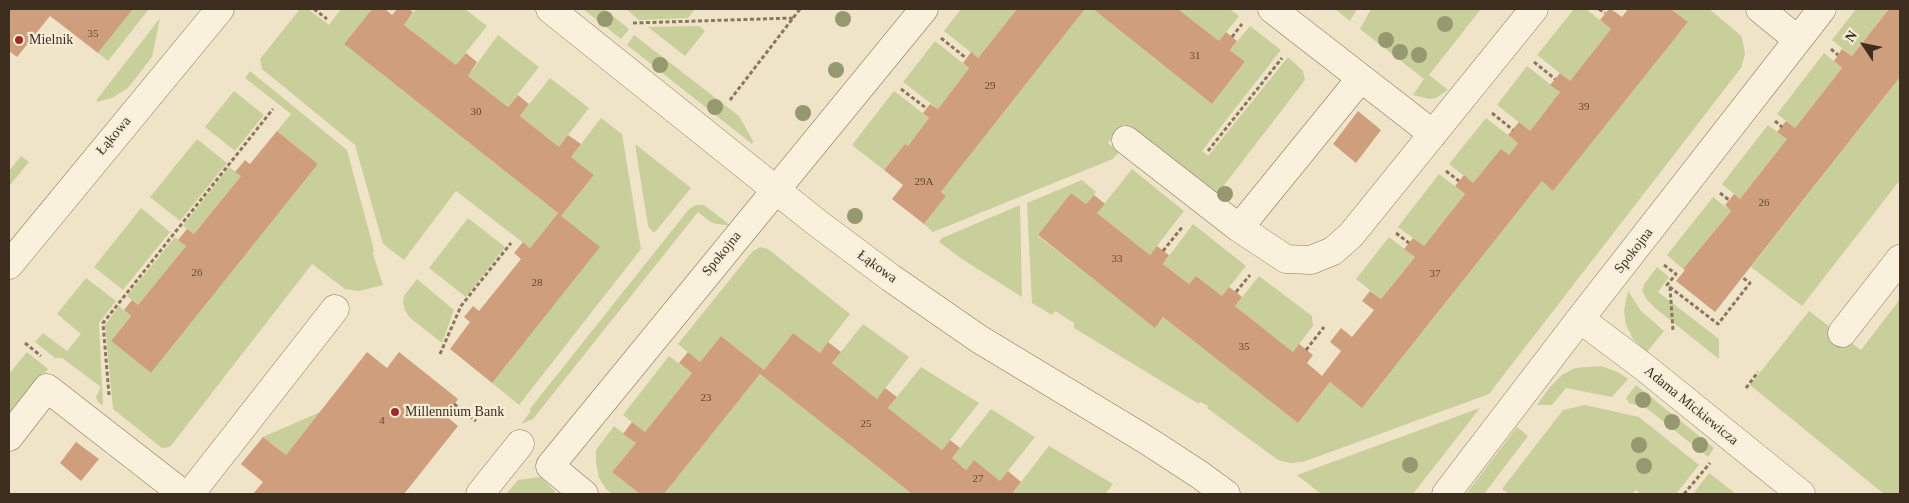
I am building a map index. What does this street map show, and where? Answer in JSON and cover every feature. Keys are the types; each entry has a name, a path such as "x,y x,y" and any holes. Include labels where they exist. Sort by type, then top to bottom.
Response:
{"street":[{"name":"Łąkowa","path":"9,265 220,9"},
{"name":"Łąkowa","path":"550,9 816,222 891,278 979,339 1148,441 1226,494"},
{"name":"Spokojna","path":"584,494 550,466 924,9"},
{"path":"1126,140 1240,228 1286,259 1311,260 1333,251 1351,235 1534,9"},
{"path":"1760,9 1798,40"},
{"name":"Spokojna","path":"1446,494 1822,9"},
{"path":"1260,13 1361,78 1433,134"},
{"path":"1240,228 1361,78"},
{"path":"1842,334 1900,259"},
{"path":"190,494 335,309"},
{"name":"Adama Mickiewicza","path":"1580,319 1801,494"},
{"path":"9,437 47,388 183,494"},
{"path":"480,494 520,444"}],"path":[{"path":"314,9 326,19"},
{"path":"730,100 800,9"},
{"path":"1599,9 1605,14"},
{"path":"1232,37 1260,13"},
{"path":"633,23 793,18"},
{"path":"940,37 966,58"},
{"path":"1208,151 1285,54"},
{"path":"1526,56 1555,79"},
{"path":"900,88 926,108"},
{"path":"1486,108 1513,130"},
{"path":"93,425 110,404 103,324 273,109"},
{"path":"1440,166 1459,181"},
{"path":"1163,251 1187,221"},
{"path":"1390,229 1409,244"},
{"path":"440,354 461,306 511,243"},
{"path":"1663,264 1680,277"},
{"path":"1236,292 1253,272"},
{"path":"1673,330 1670,287 1667,285 1676,274"},
{"path":"1670,287 1718,324 1750,283 1743,278"},
{"path":"1306,350 1324,327"},
{"path":"1746,388 1758,372"},
{"path":"454,404 476,421"},
{"path":"1684,494 1731,438"}],"green space":[{"path":"133,9 149,9 108,61 98,53"},
{"path":"300,9 308,9 329,25 339,9 372,9 344,44 558,213 530,248 456,191 404,260 383,244 355,145 262,69 260,59"},
{"path":"416,9 465,9 487,26 456,65 404,25"},
{"path":"583,9 604,9 629,29 621,39"},
{"path":"626,9 695,9 688,18 639,20"},
{"path":"961,9 1017,9 978,58 944,31"},
{"path":"1085,9 1093,9 1212,104 1245,63 1230,50 1250,26 1281,50 1202,151 1208,156 1288,57 1303,71 1305,80 1222,188 1234,196 1223,198 1216,195 1124,124 1108,143 1119,152 1113,159 933,232 924,224 946,196 941,192"},
{"path":"1178,9 1230,9 1239,16 1219,41"},
{"path":"1335,9 1357,9 1350,21"},
{"path":"1371,9 1481,9 1429,75 1448,90 1436,98 1429,99 1413,95 1424,79 1360,29"},
{"path":"1574,9 1586,9 1611,29 1570,81 1537,55"},
{"path":"1671,9 1709,9 1737,32 1742,37 1745,54 1741,68 1489,394 1303,462 1290,463 1278,460 1207,408 1208,406 1200,402 1199,404 1074,328 1074,323 1055,311 1052,315 1032,303 1027,203 1082,180 1096,192 1094,195 1086,204 1071,193 1038,236 1155,327 1163,317 1298,423 1330,382 1363,407 1542,181 1553,190 1688,22"},
{"path":"1856,9 1889,9 1852,56 1832,40"},
{"path":"160,18 152,57 128,88 112,98 96,102 98,98"},
{"path":"699,26 705,31 685,56 648,27"},
{"path":"498,35 539,67 508,107 468,76"},
{"path":"634,35 739,116 753,141 752,144 627,45"},
{"path":"935,41 969,68 938,109 903,82"},
{"path":"1824,53 1842,68 1795,128 1777,114"},
{"path":"1527,66 1560,92 1530,131 1497,105"},
{"path":"250,71 347,150 374,250 373,254 383,285 359,291 345,289 312,264 170,447 162,448 113,409 105,325 119,306 131,316 111,341 151,373 318,164 277,131 291,114 245,78"},
{"path":"1900,77 1900,180 1802,306 1751,267"},
{"path":"550,78 589,108 559,147 520,116"},
{"path":"234,91 264,115 235,151 205,127"},
{"path":"894,91 929,118 908,146 905,144 884,170 852,145"},
{"path":"601,118 622,134 641,249 519,405 492,383 561,216 594,175 571,157"},
{"path":"1486,118 1518,143 1509,155 1473,183 1449,164"},
{"path":"1768,125 1787,139 1740,199 1722,184"},
{"path":"197,139 227,163 180,221 150,197"},
{"path":"635,144 691,188 656,231 653,232 648,226"},
{"path":"21,156 29,162 9,186 9,171"},
{"path":"229,167 241,176 194,234 183,226"},
{"path":"1132,169 1184,211 1150,255 1097,213"},
{"path":"1439,174 1465,194 1424,246 1398,227"},
{"path":"1713,197 1731,211 1683,269 1667,255"},
{"path":"696,205 704,205 731,226 712,223 698,212 533,419 521,424 531,411 529,410 689,209"},
{"path":"1020,205 1022,297 939,242 942,238"},
{"path":"141,208 170,232 123,290 94,267"},
{"path":"468,218 505,247 466,297 429,268"},
{"path":"1193,224 1246,266 1222,296 1196,276 1189,284 1163,264"},
{"path":"175,237 186,246 138,305 127,296"},
{"path":"1389,237 1415,257 1381,299 1356,279"},
{"path":"760,247 768,249 850,314 820,353 793,333 764,370 721,336 700,362 678,344 752,252"},
{"path":"1657,267 1669,277 1658,292 1719,339 1719,359 1647,300 1642,290"},
{"path":"1259,276 1312,316 1313,326 1293,352 1235,306"},
{"path":"86,278 116,301 99,323 103,406 96,397 101,387 62,358 55,358 35,342 43,333 67,351 81,334 57,314"},
{"path":"417,279 454,310 442,343 409,317 405,310 404,296"},
{"path":"1628,291 1641,311 1664,331 1647,352 1633,339 1626,325 1624,310"},
{"path":"1900,299 1900,494 1884,494 1750,385 1809,311 1861,350"},
{"path":"863,324 909,357 877,399 832,363"},
{"path":"27,352 48,369 9,418 9,374"},
{"path":"669,356 692,373 645,432 623,415"},
{"path":"1601,366 1618,372 1628,379 1612,397 1566,388 1552,405 1537,405 1549,388 1562,375 1575,368"},
{"path":"921,367 979,403 942,450 888,408"},
{"path":"760,374 912,494 664,494"},
{"path":"1636,385 1714,448 1708,457 1645,407 1629,403 1626,398"},
{"path":"1585,405 1639,417 1699,465 1676,494 1641,494 1636,490 1632,494 1509,494 1502,489 1563,410"},
{"path":"1480,408 1413,494 1321,494 1297,475"},
{"path":"991,409 1035,437 1000,481 974,460 966,470 952,458"},
{"path":"320,412 286,455 263,437"},
{"path":"614,426 636,443 612,472 640,494 612,494 606,489 599,478 596,450"},
{"path":"1517,427 1528,436 1484,494 1466,494"},
{"path":"1049,446 1113,484 1105,494 1016,494 1013,492"},
{"path":"1709,473 1736,494 1693,494"},
{"path":"540,477 555,491 554,494 506,494 518,480"}],"building":[{"path":"9,9 133,9 98,53 50,16 17,57 9,51"},
{"path":"372,9 385,9 392,15 397,9 409,9 413,12 404,25 456,65 466,53 477,62 468,76 508,107 518,95 529,104 520,116 559,147 568,135 581,144 571,157 594,175 561,216 600,247 492,383 450,349 470,322 464,317 473,306 479,311 521,259 514,253 523,242 530,248 558,213 344,44"},
{"path":"1017,9 1085,9 941,192 946,196 924,224 892,199 903,185 884,170 905,144 908,146 929,118 923,113 930,104 938,109 969,68 963,63 971,52 978,58"},
{"path":"1093,9 1178,9 1219,41 1226,32 1237,41 1230,50 1245,62 1212,104"},
{"path":"1609,9 1622,17 1628,9 1671,9 1688,22 1553,191 1542,181 1362,408 1330,382 1298,423 1163,317 1155,328 1038,235 1071,193 1086,204 1094,195 1105,204 1097,213 1150,255 1157,246 1169,255 1163,264 1189,284 1196,276 1222,296 1229,287 1236,292 1242,297 1235,306 1293,352 1299,344 1313,355 1307,363 1322,376 1341,351 1330,342 1341,328 1352,337 1374,310 1362,301 1370,291 1381,299 1415,257 1404,249 1413,238 1424,246 1465,194 1455,186 1464,175 1473,183 1501,149 1509,155 1518,143 1508,135 1519,122 1530,131 1560,92 1550,85 1560,73 1570,81 1611,29 1600,20"},
{"path":"1889,9 1900,9 1900,77 1715,312 1676,281 1685,270 1683,269 1731,211 1725,205 1734,194 1740,199 1787,139 1777,132 1786,121 1795,128 1842,68 1834,61 1842,49 1852,56"},
{"path":"1358,111 1381,130 1356,163 1333,144"},
{"path":"277,131 318,164 151,373 111,341 131,316 124,310 132,300 138,305 186,246 178,240 187,229 194,234 241,176 235,172 245,160 250,164"},
{"path":"793,333 820,353 828,342 841,352 832,363 877,399 885,388 897,397 888,408 942,450 950,440 960,448 952,458 966,470 974,460 1000,481 1008,471 1021,482 1013,492 1016,494 912,494 760,374 664,494 640,494 612,472 636,443 623,434 632,422 645,432 692,373 679,363 688,352 700,362 721,336 764,370"},
{"path":"367,352 387,368 399,352 458,399 446,416 458,426 404,494 253,494 263,482 241,464 263,437 286,455"},
{"path":"76,442 99,459 81,481 60,463"}],"place":[{"name":"Mielnik","path":"19,40"},
{"name":"Millennium Bank","path":"395,412"}]}
